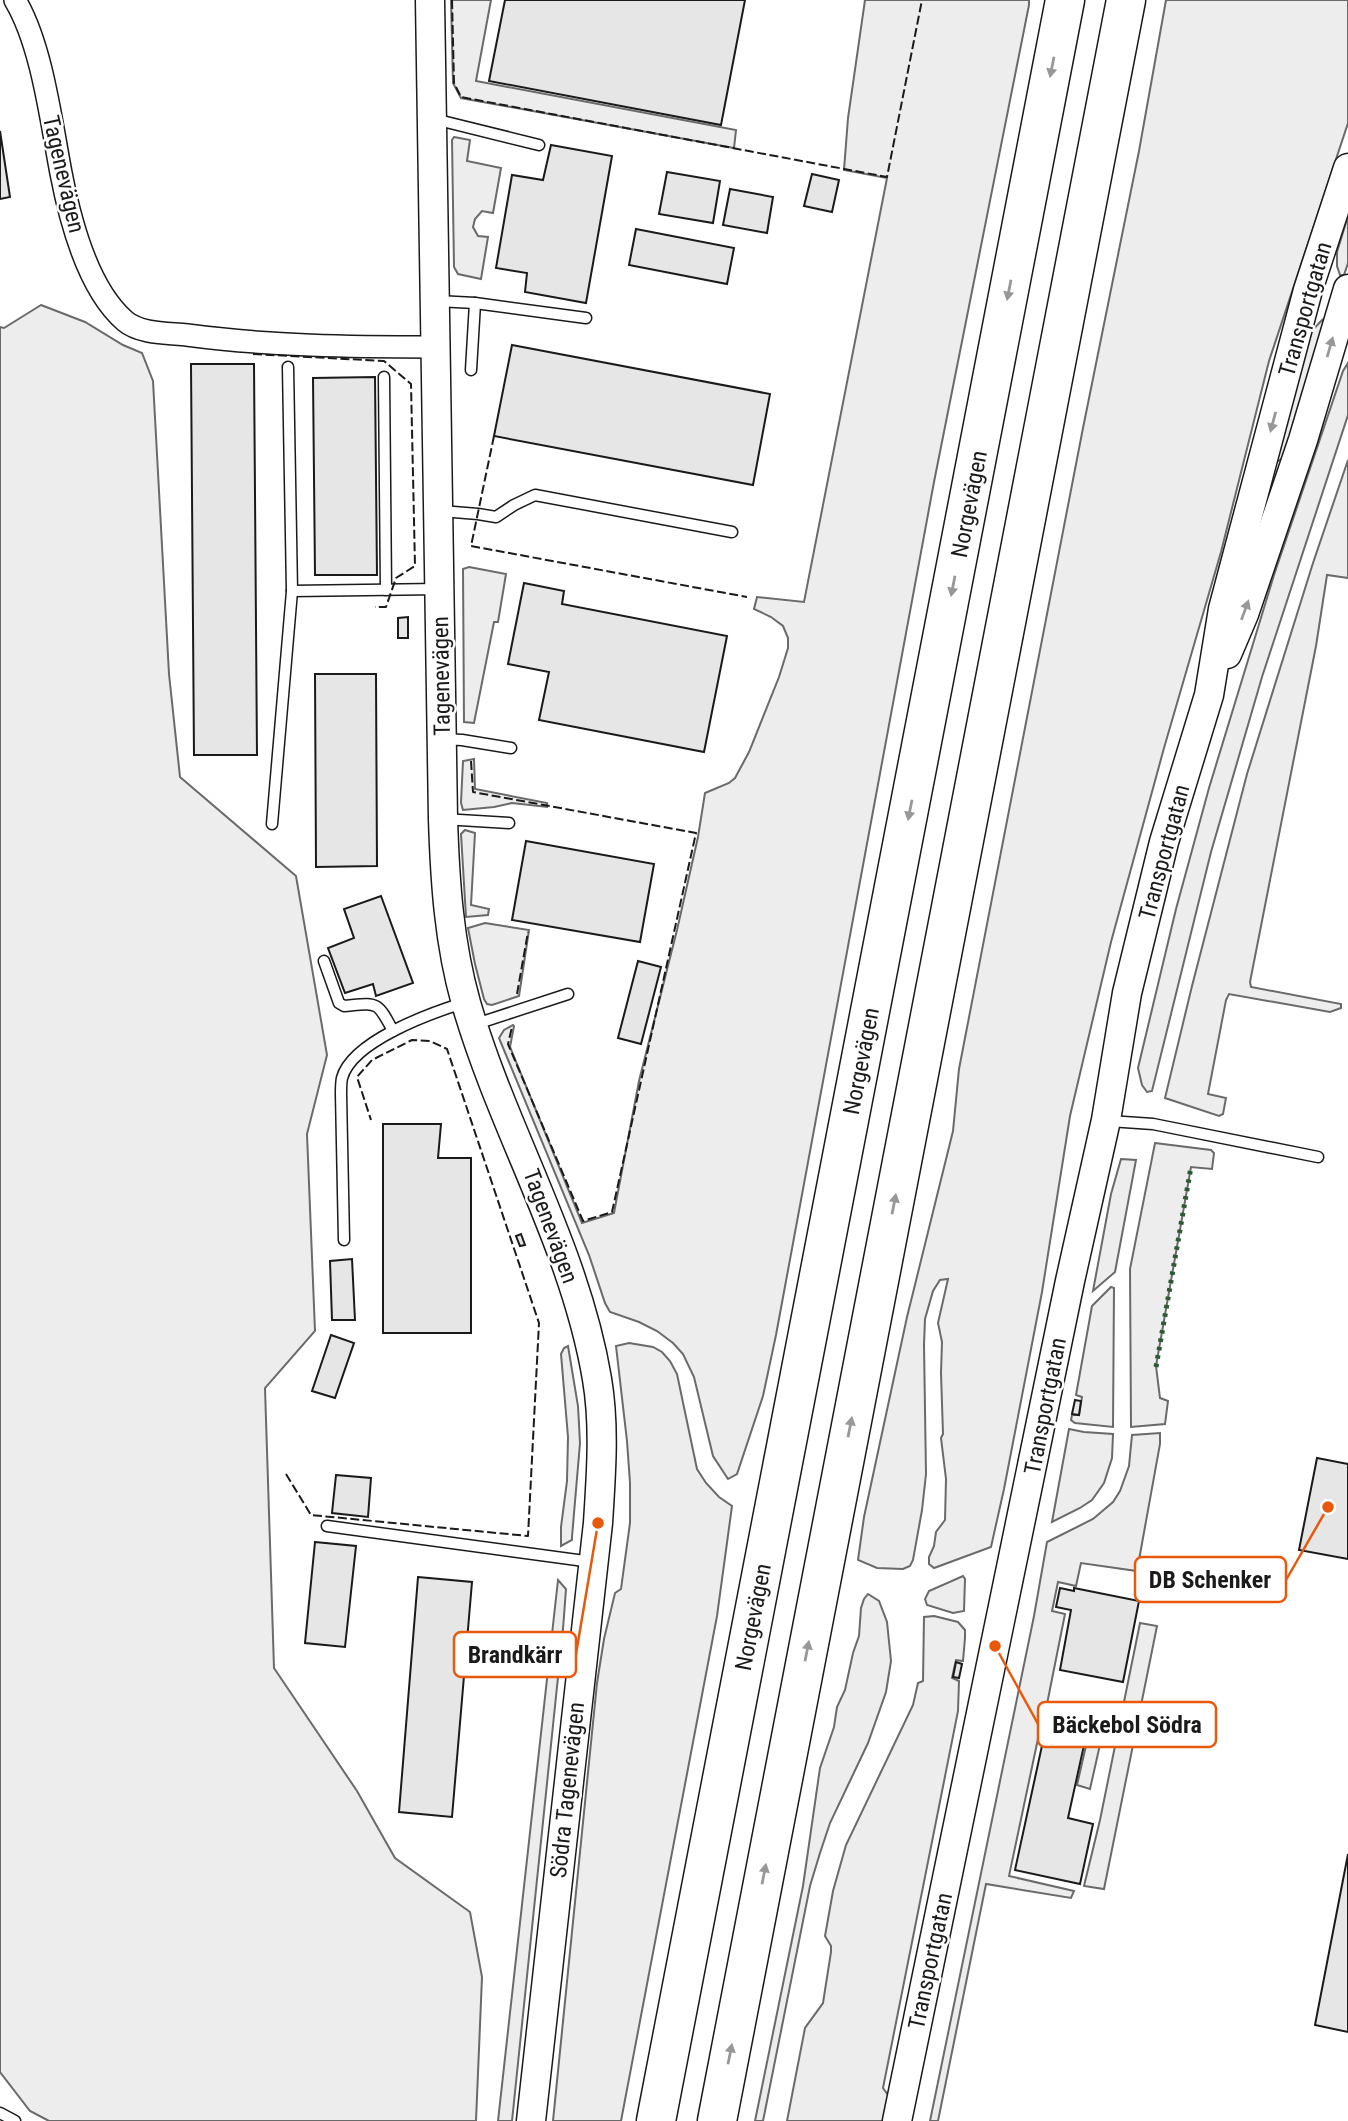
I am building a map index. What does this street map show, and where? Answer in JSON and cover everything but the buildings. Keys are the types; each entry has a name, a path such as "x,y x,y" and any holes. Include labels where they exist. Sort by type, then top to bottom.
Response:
{"highway":[{"name":"Norgevägen","path":"656,2121 1065,0"},
{"path":"718,2121 1126,0"}],"street":[{"name":"Tagenevägen","path":"15,0 24,16 43,80 69,212 95,282 111,307 128,324 150,331 246,343 435,347"},
{"name":"Tagenevägen","path":"430,0 443,819 450,933 470,1014 555,1232 588,1333"},
{"name":"Transportgatan","path":"897,2121 1070,1281 1106,1120 1130,980 1164,842 1209,695 1244,614 1303,440 1333,296 1348,168"},
{"name":"Transportgatan","path":"1209,695 1223,609 1333,296"},
{"name":"Södra Tagenevägen","path":"531,2121 598,1523 600,1410 588,1333"}],"lane":[{"path":"431,119 539,145"},
{"path":"434,301 475,303 586,318"},
{"path":"471,370 475,303"},
{"path":"272,824 292,591 288,367"},
{"path":"384,377 386,590"},
{"path":"438,511 496,517 535,495 732,532"},
{"path":"292,591 439,589"},
{"path":"442,739 511,748"},
{"path":"443,819 509,823"},
{"path":"324,961 339,1003 344,1006 377,1006 393,1031"},
{"path":"344,1240 341,1094 342,1077 352,1060 386,1034 432,1012 470,1014 568,994"},
{"path":"1106,1120 1153,1124 1318,1157"},
{"path":"327,1526 592,1562"},
{"path":"0,2113 15,2121"}],"shaded area":[{"path":"451,0 491,0 476,81 736,130 734,148 461,98 453,83"},
{"path":"865,0 1029,0 1029,5 934,482 776,1335 763,1396 737,1474 728,1479 713,1456 694,1377 683,1354 657,1331 610,1312 605,1303 589,1255 499,1038 504,1030 514,1026 510,1047 582,1223 614,1213 639,1081 677,930 705,793 735,778 749,752 788,648 788,638 783,626 754,609 757,597 804,602 887,178 844,170 848,118"},
{"path":"1166,0 1348,0 1348,123 1269,361 1221,552 1111,942 1070,1116 1042,1292 991,1547 934,1568 929,1564 936,1532 945,1520 946,1479 941,1438 942,1342 938,1323 948,1279 940,1280 933,1291 925,1319 926,1474 913,1560 910,1566 903,1569 877,1568 858,1560 864,1517 907,1317 953,1131 959,1069 1139,151"},
{"path":"454,137 470,140 467,161 501,168 493,213 482,211 475,219 473,227 478,236 488,237 481,279 458,274 454,267"},
{"path":"1348,216 1348,263 1344,275 1340,275 1337,252"},
{"path":"41,305 85,322 142,353 153,381 169,674 180,777 296,876 327,1055 307,1134 315,1331 265,1388 274,1668 357,1791 395,1858 470,1912 482,1977 476,2121 49,2121 30,2111 0,2072 0,327 4,328"},
{"path":"1330,316 1282,459 1278,461 1274,459 1308,335 1322,320"},
{"path":"1348,363 1348,415 1262,677 1211,852 1152,1091 1147,1092 1142,1085 1138,1068 1176,909 1209,788 1274,575"},
{"path":"1348,460 1348,578 1327,575 1316,646 1250,982 1251,987 1341,1004 1341,1008 1330,1012 1229,994 1208,1094 1226,1098 1223,1114 1219,1116 1165,1098 1247,774"},
{"path":"469,567 506,574 498,622 494,622 474,723 464,722 463,569"},
{"path":"474,759 475,789 547,803 547,807 512,803 463,810 463,761"},
{"path":"465,830 475,833 471,905 489,909 488,915 466,917 461,834"},
{"path":"485,923 529,930 519,996 492,1005 487,1004 484,999 468,928"},
{"path":"1155,1143 1211,1150 1214,1153 1212,1169 1191,1167 1156,1366 1160,1398 1168,1401 1165,1424 1131,1427 1130,1269"},
{"path":"1121,1159 1136,1160 1115,1272 1093,1291 1111,1194"},
{"path":"1111,1287 1114,1288 1113,1427 1075,1423 1071,1420 1072,1415 1079,1415 1082,1397 1076,1395 1092,1306"},
{"path":"629,1343 653,1347 670,1361 677,1374 697,1469 719,1497 732,1506 717,1616 621,2121 553,2121 597,1683 615,1593 621,1589 630,1523 627,1441 616,1346"},
{"path":"568,1346 578,1406 580,1443 572,1540 561,1546 568,1437 561,1354"},
{"path":"1069,1429 1113,1434 1112,1458 1104,1483 1092,1500 1052,1522"},
{"path":"1160,1433 1137,1571 1081,1563 1076,1586 1058,1582 1052,1611 1065,1614 1047,1704 1106,1718 1090,1789 1077,1785 1091,1724 1043,1715 1009,1876 1074,1891 1071,1898 986,1884 938,2121 930,2121 1047,1542 1093,1519 1113,1502 1129,1466 1132,1435"},
{"path":"1145,1557 1239,1576 1238,1589 1142,1571"},
{"path":"963,1576 964,1611 953,1613 927,1605 925,1599 929,1591"},
{"path":"558,1580 566,1589 563,1629 512,2121 498,2121"},
{"path":"868,1594 879,1601 887,1622 891,1661 886,1692 868,1743 830,1823 820,1853 810,1886 763,2121 755,2121 803,1886 820,1768 834,1727 837,1707 845,1690 859,1636 861,1608"},
{"path":"934,1616 958,1622 965,1630 965,1638 963,1661 956,1660 952,1678 959,1681 958,1711 883,2088 907,2121 787,2121 805,2028 823,2003 831,1952 831,1946 825,1936 833,1891 846,1845 913,1705 918,1683 923,1681 924,1617"},
{"path":"1140,1623 1157,1626 1104,1889 1084,1886 1100,1820"}],"hedge":[{"path":"1156,1367 1191,1167"}],"fence":[{"path":"452,0 454,83 461,97 887,177 922,0"},
{"path":"253,354 384,361 411,384 415,566 396,578 386,607 375,607"},
{"path":"494,436 471,546 747,597"},
{"path":"471,761 473,792 696,833 612,1212 583,1221 508,1044 512,1027"},
{"path":"517,994 528,932"},
{"path":"286,1474 311,1515 528,1536 539,1323 447,1049 430,1041 412,1040 372,1060 357,1077 371,1120"}],"place":[{"name":"DB Schenker","path":"1328,1507"},
{"name":"Brandkärr","path":"598,1523"},
{"name":"Bäckebol Södra","path":"995,1646"}]}
